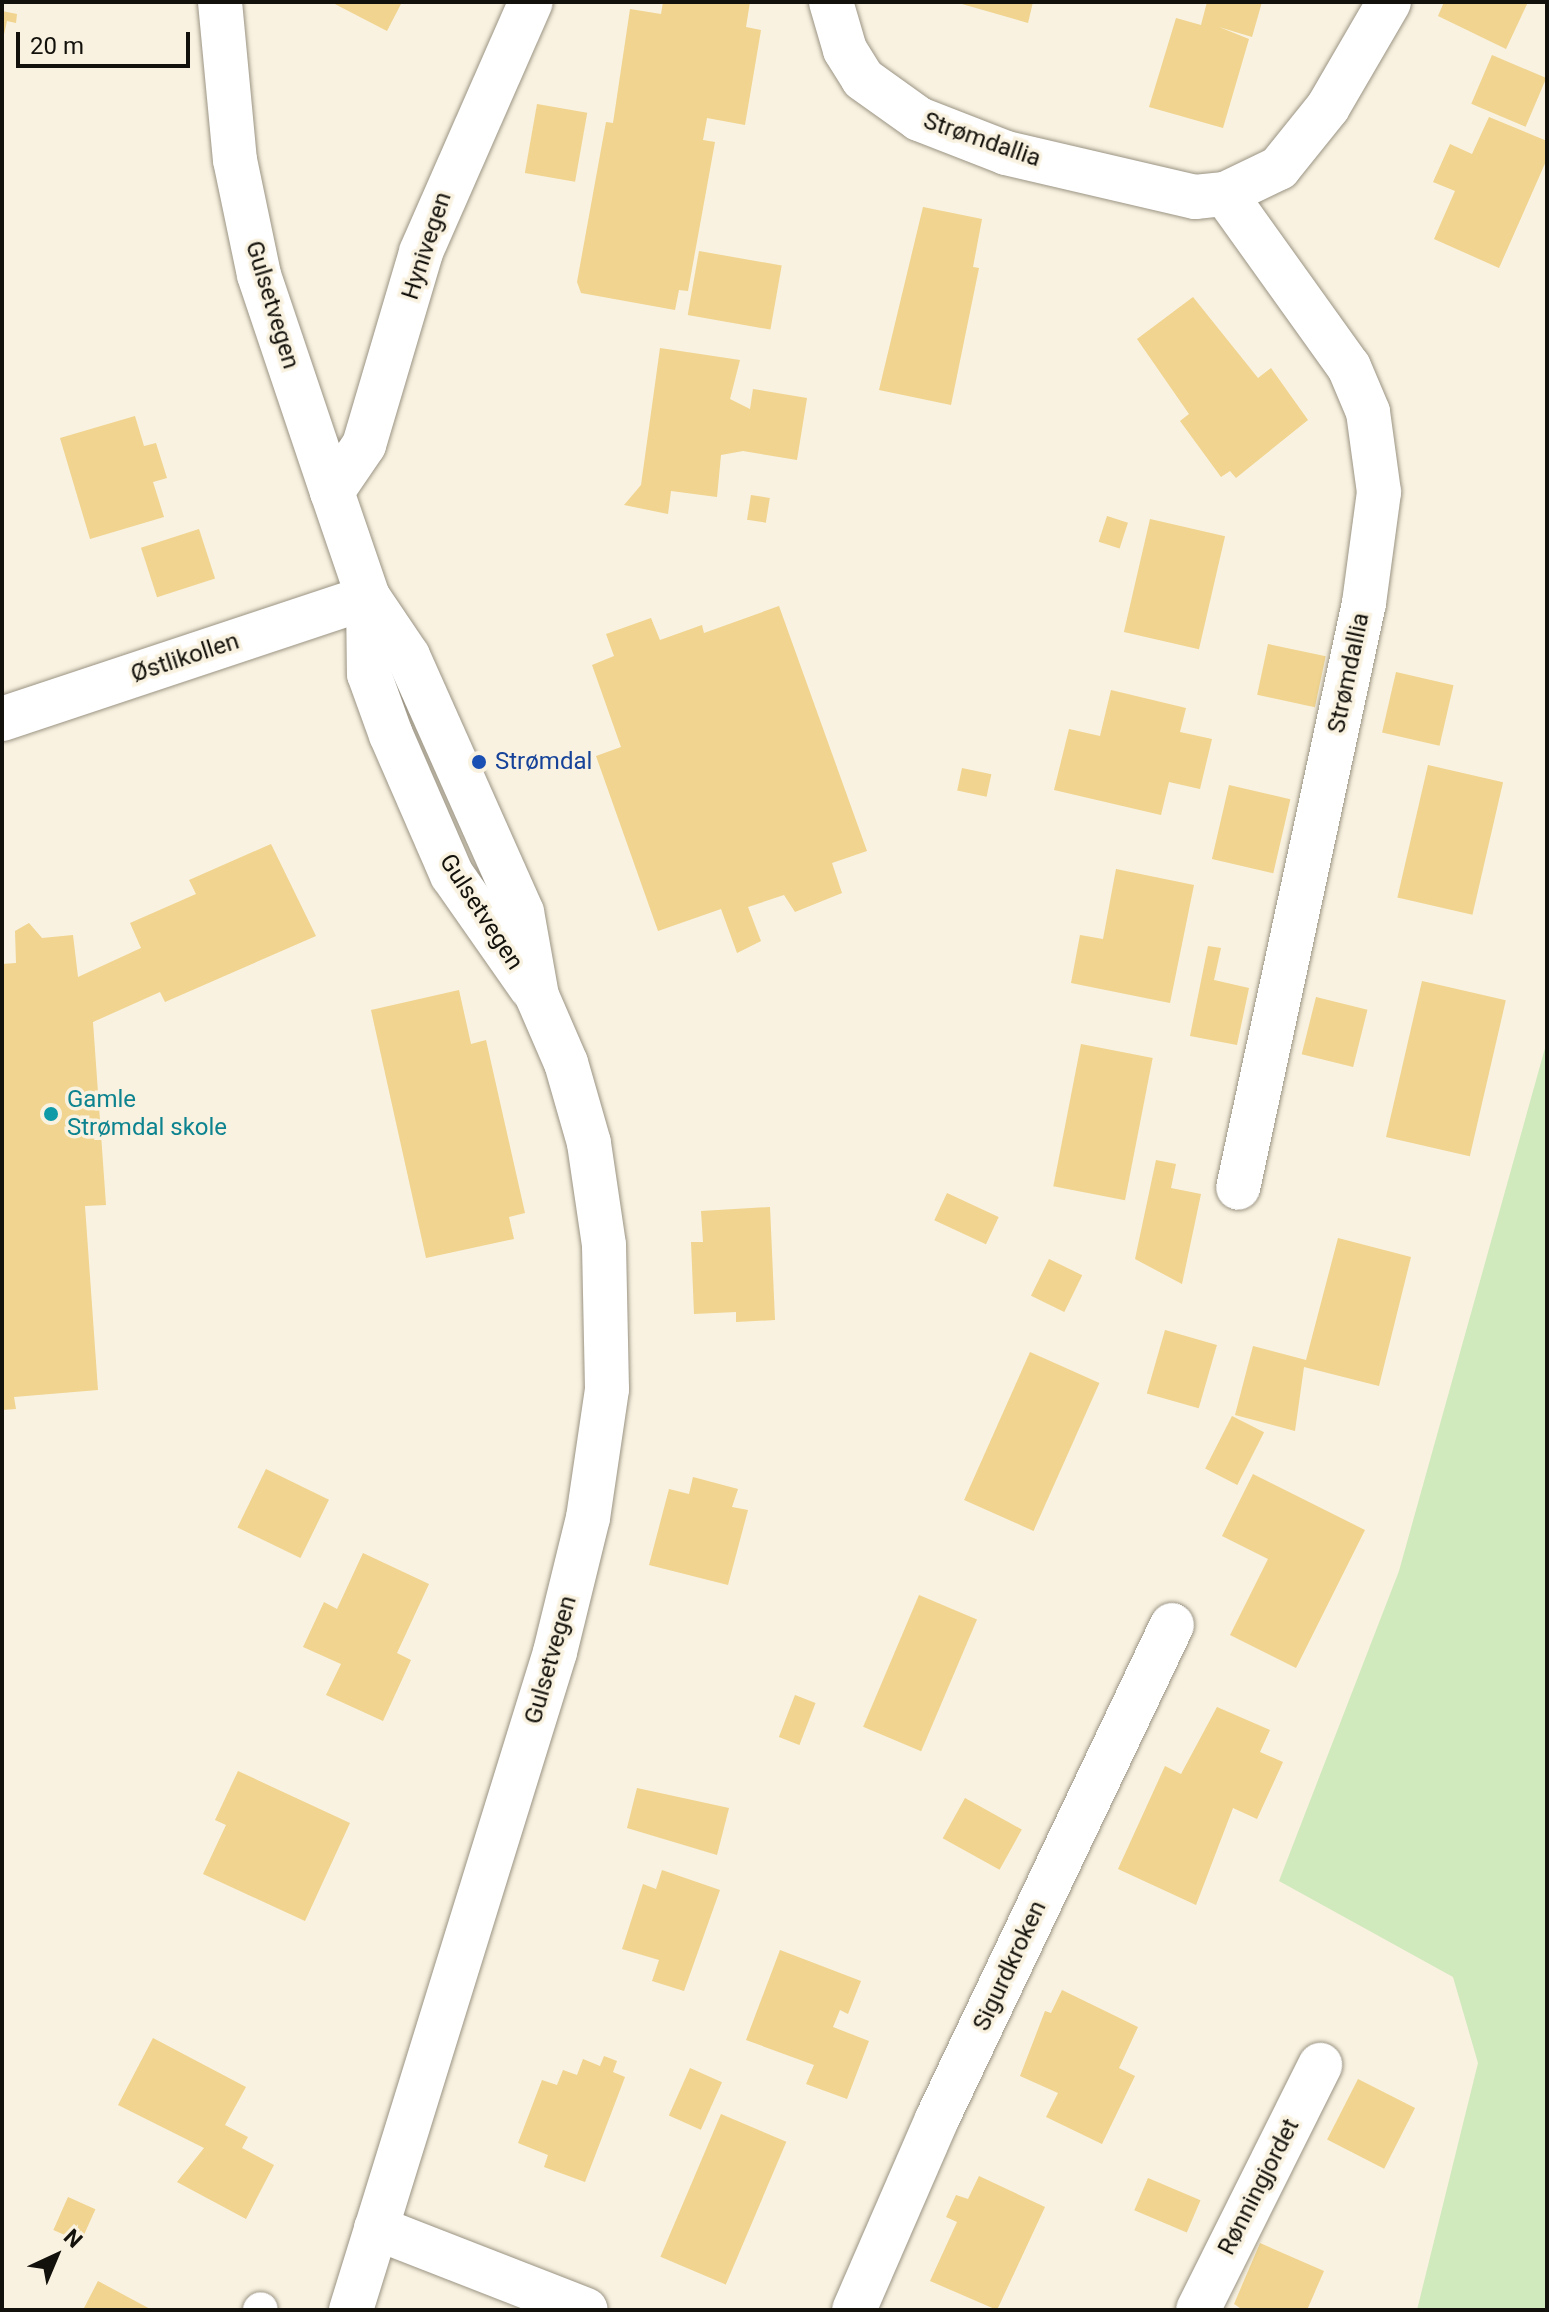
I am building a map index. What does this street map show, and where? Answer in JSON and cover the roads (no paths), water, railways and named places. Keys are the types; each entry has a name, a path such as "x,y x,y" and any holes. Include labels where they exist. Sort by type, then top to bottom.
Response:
{"street":[{"name":"Gulsetvegen","path":"220,2 235,160 259,275 368,597 408,656 522,912 537,996 566,1063 589,1143 604,1245 607,1389 588,1518 555,1652 351,2310"},
{"name":"Hynivegen","path":"332,492 364,445 421,252 531,2"},
{"name":"Strømdallia","path":"831,2 845,50 863,79 919,119 1006,153 1210,195 1349,367 1368,412 1379,492 1364,603 1238,1188"},
{"path":"1210,195 1279,168 1302,143 1389,2"},
{"name":"Østlikollen","path":"2,719 368,597"},
{"name":"Sigurdkroken","path":"854,2310 937,2119 1172,1625"},
{"name":"Rønningjordet","path":"1198,2310 1320,2065"},
{"path":"376,2228 586,2310"}],"place":[{"name":"Strømdal","path":"479,762"},
{"name":"Gamle Strømdal skole","path":"51,1114"}]}
